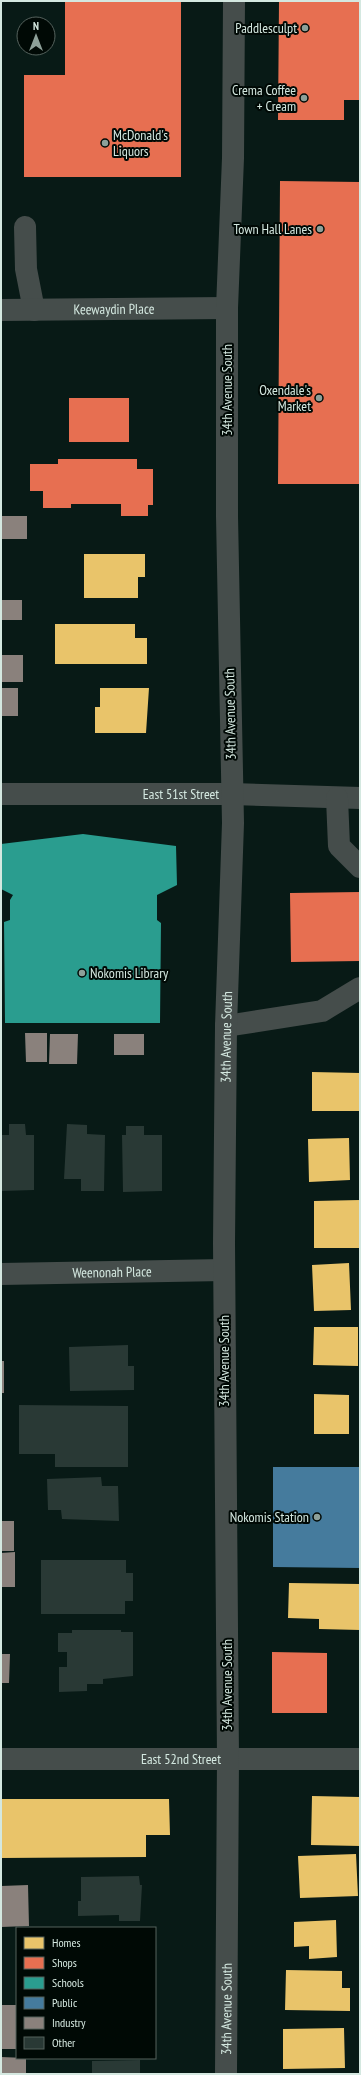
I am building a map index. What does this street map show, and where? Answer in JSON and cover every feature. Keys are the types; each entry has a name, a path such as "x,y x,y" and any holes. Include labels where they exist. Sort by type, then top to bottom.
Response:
{"street":[{"name":"34th Avenue South","path":"226,2074 228,1758 224,1270 226,1026 232,831 227,516 227,308 233,158 234,1"},
{"path":"25,227 26,269 34,310"},
{"name":"Keewaydin Place","path":"1,310 227,308"},
{"name":"East 51st Street","path":"1,794 232,794 360,798"},
{"path":"337,798 338,846 360,867"},
{"path":"226,1026 322,1011 360,988"},
{"name":"Weenonah Place","path":"1,1274 224,1270"},
{"name":"East 52nd Street","path":"1,1759 360,1759"}],"building: Homes":[{"path":"84,554 145,554 145,577 138,577 138,598 84,598"},
{"path":"55,624 135,624 135,638 147,638 147,664 55,664"},
{"path":"100,688 149,688 146,733 95,733 95,707 100,707"},
{"path":"312,1072 360,1073 360,1111 312,1111"},
{"path":"349,1138 350,1180 309,1182 308,1139"},
{"path":"360,1200 360,1248 314,1248 314,1201"},
{"path":"349,1263 351,1310 314,1311 312,1265"},
{"path":"314,1327 358,1327 358,1366 313,1365"},
{"path":"314,1394 349,1395 349,1434 314,1434"},
{"path":"289,1583 360,1584 360,1630 319,1629 319,1619 288,1618"},
{"path":"312,1796 360,1797 360,1846 311,1845"},
{"path":"1,1799 169,1799 170,1835 146,1835 146,1857 1,1858"},
{"path":"356,1854 358,1896 300,1898 298,1856"},
{"path":"336,1920 337,1957 309,1959 309,1946 294,1947 294,1922"},
{"path":"286,1970 342,1971 342,1988 350,1988 350,2011 285,2010"},
{"path":"344,2028 345,2068 283,2069 283,2029"}],"building: Shops":[{"path":"65,1 181,1 181,177 24,177 24,75 65,75"},
{"path":"279,1 360,1 360,100 344,100 344,120 278,120"},
{"path":"280,181 360,182 360,484 278,484"},
{"path":"69,398 129,398 129,442 69,442"},
{"path":"58,459 137,459 137,469 153,469 153,505 148,505 148,516 121,516 121,504 71,504 71,508 43,508 43,491 30,491 30,464 58,464"},
{"path":"360,892 360,961 291,962 290,893"},
{"path":"272,1652 327,1653 327,1713 272,1713"}],"building: Schools":[{"name":"Nokomis Library","path":"83,834 176,846 177,885 157,895 157,920 161,923 160,1023 5,1023 4,922 10,920 10,900 13,895 1,889 1,844"}],"building: Public":[{"name":"Nokomis Station","path":"273,1467 360,1467 360,1568 273,1567"}],"building: Industry":[{"path":"1,516 27,516 27,539 1,539"},
{"path":"1,600 22,600 22,620 1,620"},
{"path":"1,655 23,655 23,682 1,682"},
{"path":"1,688 18,688 18,716 1,716"},
{"path":"25,1033 47,1033 47,1062 26,1062"},
{"path":"50,1034 78,1034 77,1064 49,1064"},
{"path":"114,1034 144,1034 144,1055 114,1055"},
{"path":"1,1361 4,1361 4,1393 1,1393"},
{"path":"1,1521 14,1521 14,1551 1,1551"},
{"path":"15,1552 15,1587 1,1587 1,1553"},
{"path":"1,1654 10,1654 9,1683 1,1683"},
{"path":"28,1885 29,1926 1,1927 1,1886"},
{"path":"1,2005 16,2005 16,2049 1,2049"},
{"path":"1,2057 26,2059 26,2074 1,2074"}],"building: Other":[{"path":"9,1124 25,1124 26,1135 34,1135 34,1190 1,1191 1,1135 9,1135"},
{"path":"67,1124 87,1125 87,1134 105,1135 104,1191 81,1191 81,1179 64,1179"},
{"path":"126,1126 144,1126 144,1135 162,1135 162,1191 123,1192 122,1135 126,1135"},
{"path":"128,1345 128,1366 134,1366 134,1390 70,1391 69,1347"},
{"path":"19,1405 128,1406 128,1467 55,1467 55,1454 19,1454"},
{"path":"101,1477 102,1486 118,1486 119,1521 62,1519 61,1510 48,1510 47,1479"},
{"path":"41,1560 126,1560 126,1573 133,1573 133,1601 125,1601 125,1614 41,1614"},
{"path":"72,1630 121,1630 121,1632 133,1632 133,1676 103,1679 103,1684 87,1684 87,1691 59,1692 59,1667 67,1667 67,1652 58,1652 58,1633 72,1633"},
{"path":"139,1876 140,1885 142,1885 140,1921 119,1921 119,1915 78,1916 78,1901 81,1901 81,1877"},
{"path":"140,2060 140,2074 92,2074 92,2061"}],"place":[{"name":"Paddlesculpt","path":"305,28"},
{"name":"Crema Coffee + Cream","path":"304,98"},
{"name":"McDonald's Liquors","path":"105,143"},
{"name":"Town Hall Lanes","path":"320,229"},
{"name":"Oxendale's Market","path":"319,398"},
{"name":"Nokomis Library","path":"82,973"},
{"name":"Nokomis Station","path":"317,1517"}]}
